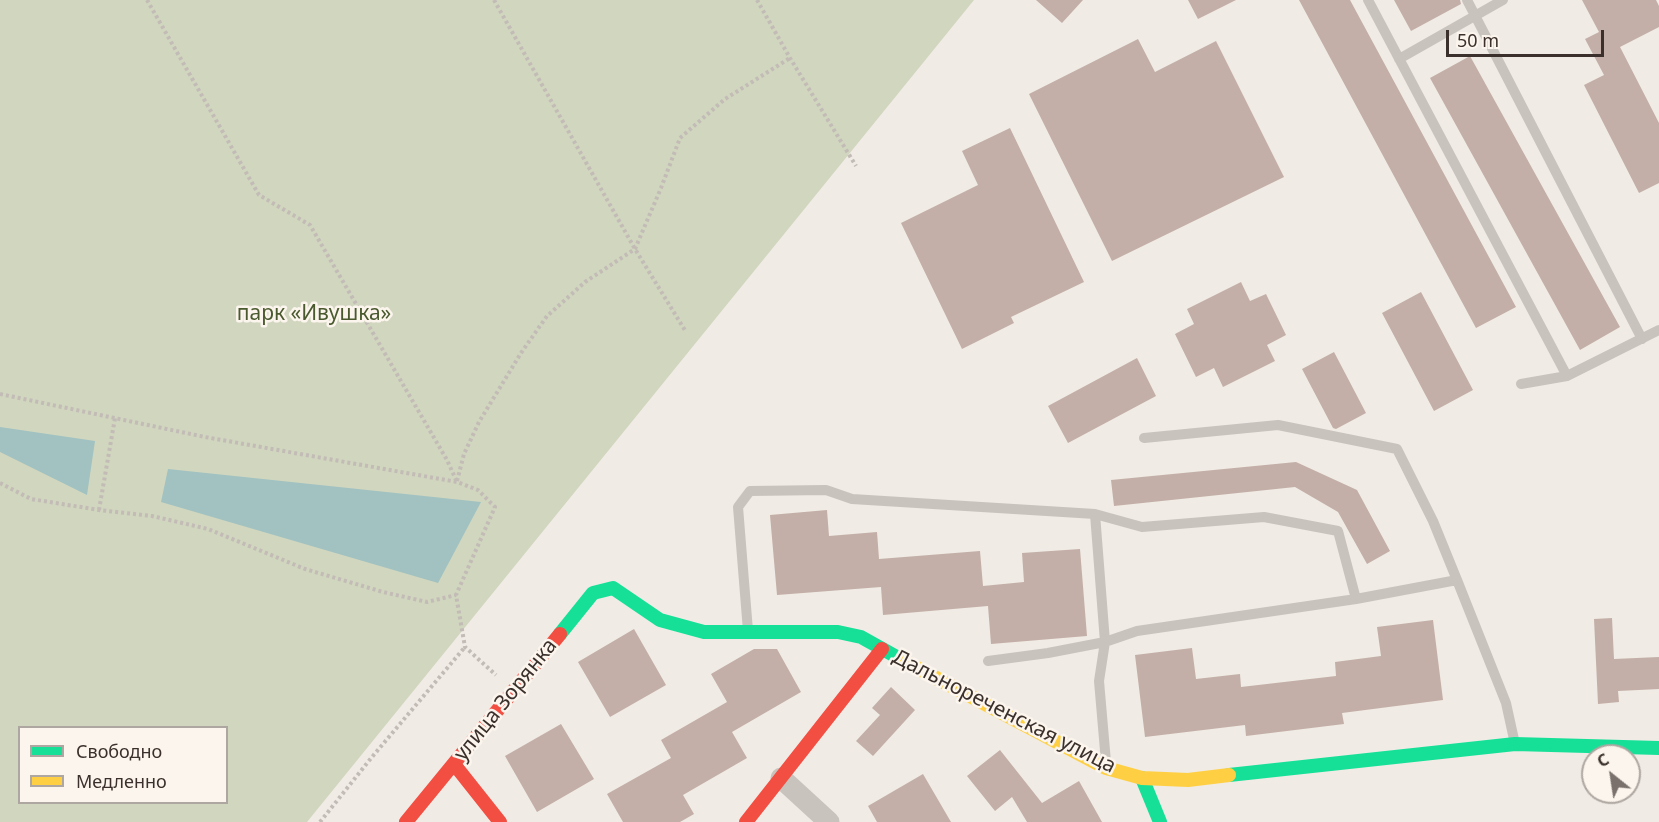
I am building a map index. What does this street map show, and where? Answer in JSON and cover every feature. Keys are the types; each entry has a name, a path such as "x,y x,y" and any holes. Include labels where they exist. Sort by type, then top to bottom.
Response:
{"street":[{"name":"Дальнореченская улица","path":"613,588 660,620 704,632 838,632 861,637 1106,768 1142,778 1188,780 1515,744 1659,748"},
{"name":"улица Зорянка","path":"406,822 594,593 613,588"},
{"path":"746,822 882,649"},
{"path":"454,764 500,822"},
{"path":"781,778 829,822"},
{"path":"1142,778 1160,822"}],"lane":[{"path":"1368,0 1567,376"},
{"path":"1467,0 1642,339"},
{"path":"1399,59 1503,0"},
{"path":"1521,384 1567,376 1659,330"},
{"path":"1144,438 1278,425 1397,449 1433,521 1457,580 1506,703 1515,744"},
{"path":"748,631 738,507 750,491 826,490 852,499 1095,514 1142,527 1264,517 1338,531 1356,599"},
{"path":"1095,514 1106,642 1099,681 1106,768"},
{"path":"988,661 1106,642 1137,631 1356,599 1457,580"}],"path":[{"path":"147,0 259,195 310,225 447,459 457,482"},
{"path":"494,0 635,249 687,332"},
{"path":"758,0 790,58 856,166"},
{"path":"457,482 464,454 479,422 520,353 547,316 585,282 635,249 662,188 680,138 725,99 790,58"},
{"path":"0,394 206,437 457,482 478,490 495,507 456,595 465,647 514,691"},
{"path":"99,510 115,418"},
{"path":"0,483 31,499 152,516 208,529 305,569 383,592 427,602 456,595"},
{"path":"320,822 465,647"}],"green space":[{"name":"парк «Ивушка»","path":"0,0 974,0 307,822 0,822"}],"water":[{"path":"0,427 95,441 87,495 0,452"},
{"path":"168,469 481,502 438,583 161,502"}],"building":[{"path":"1036,0 1083,0 1062,23"},
{"path":"1188,0 1236,0 1198,19"},
{"path":"1299,0 1350,0 1516,307 1476,328"},
{"path":"1394,0 1460,0 1461,4 1411,31"},
{"path":"1582,0 1656,0 1659,6 1659,27 1620,47 1659,123 1659,183 1639,193 1584,85 1604,75 1585,39 1599,32"},
{"path":"1138,39 1155,72 1216,41 1284,177 1112,261 1029,94"},
{"path":"1470,56 1620,327 1580,350 1430,78"},
{"path":"1010,128 1084,282 1011,317 1014,323 962,349 901,223 978,185 962,151"},
{"path":"1241,282 1250,301 1266,294 1286,335 1267,345 1275,361 1223,387 1214,368 1196,377 1175,334 1194,324 1187,309"},
{"path":"1421,292 1473,390 1434,411 1382,313"},
{"path":"1334,352 1366,413 1336,429 1333,428 1302,369"},
{"path":"1137,358 1156,396 1068,443 1048,406"},
{"path":"1296,462 1357,490 1390,551 1367,564 1338,512 1295,487 1114,506 1111,480"},
{"path":"827,510 829,536 877,532 879,559 980,551 983,586 1024,582 1022,553 1080,549 1087,636 991,644 988,606 883,615 881,587 777,595 770,515"},
{"path":"1612,618 1614,659 1659,657 1659,689 1618,691 1619,702 1598,704 1594,619"},
{"path":"1433,620 1443,700 1342,713 1344,724 1246,736 1245,725 1145,737 1135,655 1192,648 1196,679 1240,674 1241,687 1336,676 1335,662 1381,656 1377,627"},
{"path":"634,629 666,685 610,717 578,662"},
{"path":"754,649 777,649 801,692 732,732 747,758 683,795 694,814 680,822 623,822 607,794 671,758 661,740 727,702 711,674"},
{"path":"891,687 915,710 873,756 856,741 880,715 872,708"},
{"path":"561,724 594,779 537,812 505,756"},
{"path":"1000,750 1042,803 1079,781 1102,822 1027,822 1012,797 995,811 967,776"},
{"path":"923,774 951,822 877,822 868,806"}],"traffic: fast":[{"path":"560,634 593,593 613,588 660,620 704,632 838,632 861,637 904,661"},
{"path":"1229,775 1515,744 1659,748"},
{"path":"1142,778 1160,822"}],"traffic: slow":[{"path":"904,661 1106,768 1142,778 1188,780 1229,775"}],"traffic: jam":[{"path":"406,822 560,634"},
{"path":"746,822 882,649"},
{"path":"454,764 500,822"}]}
